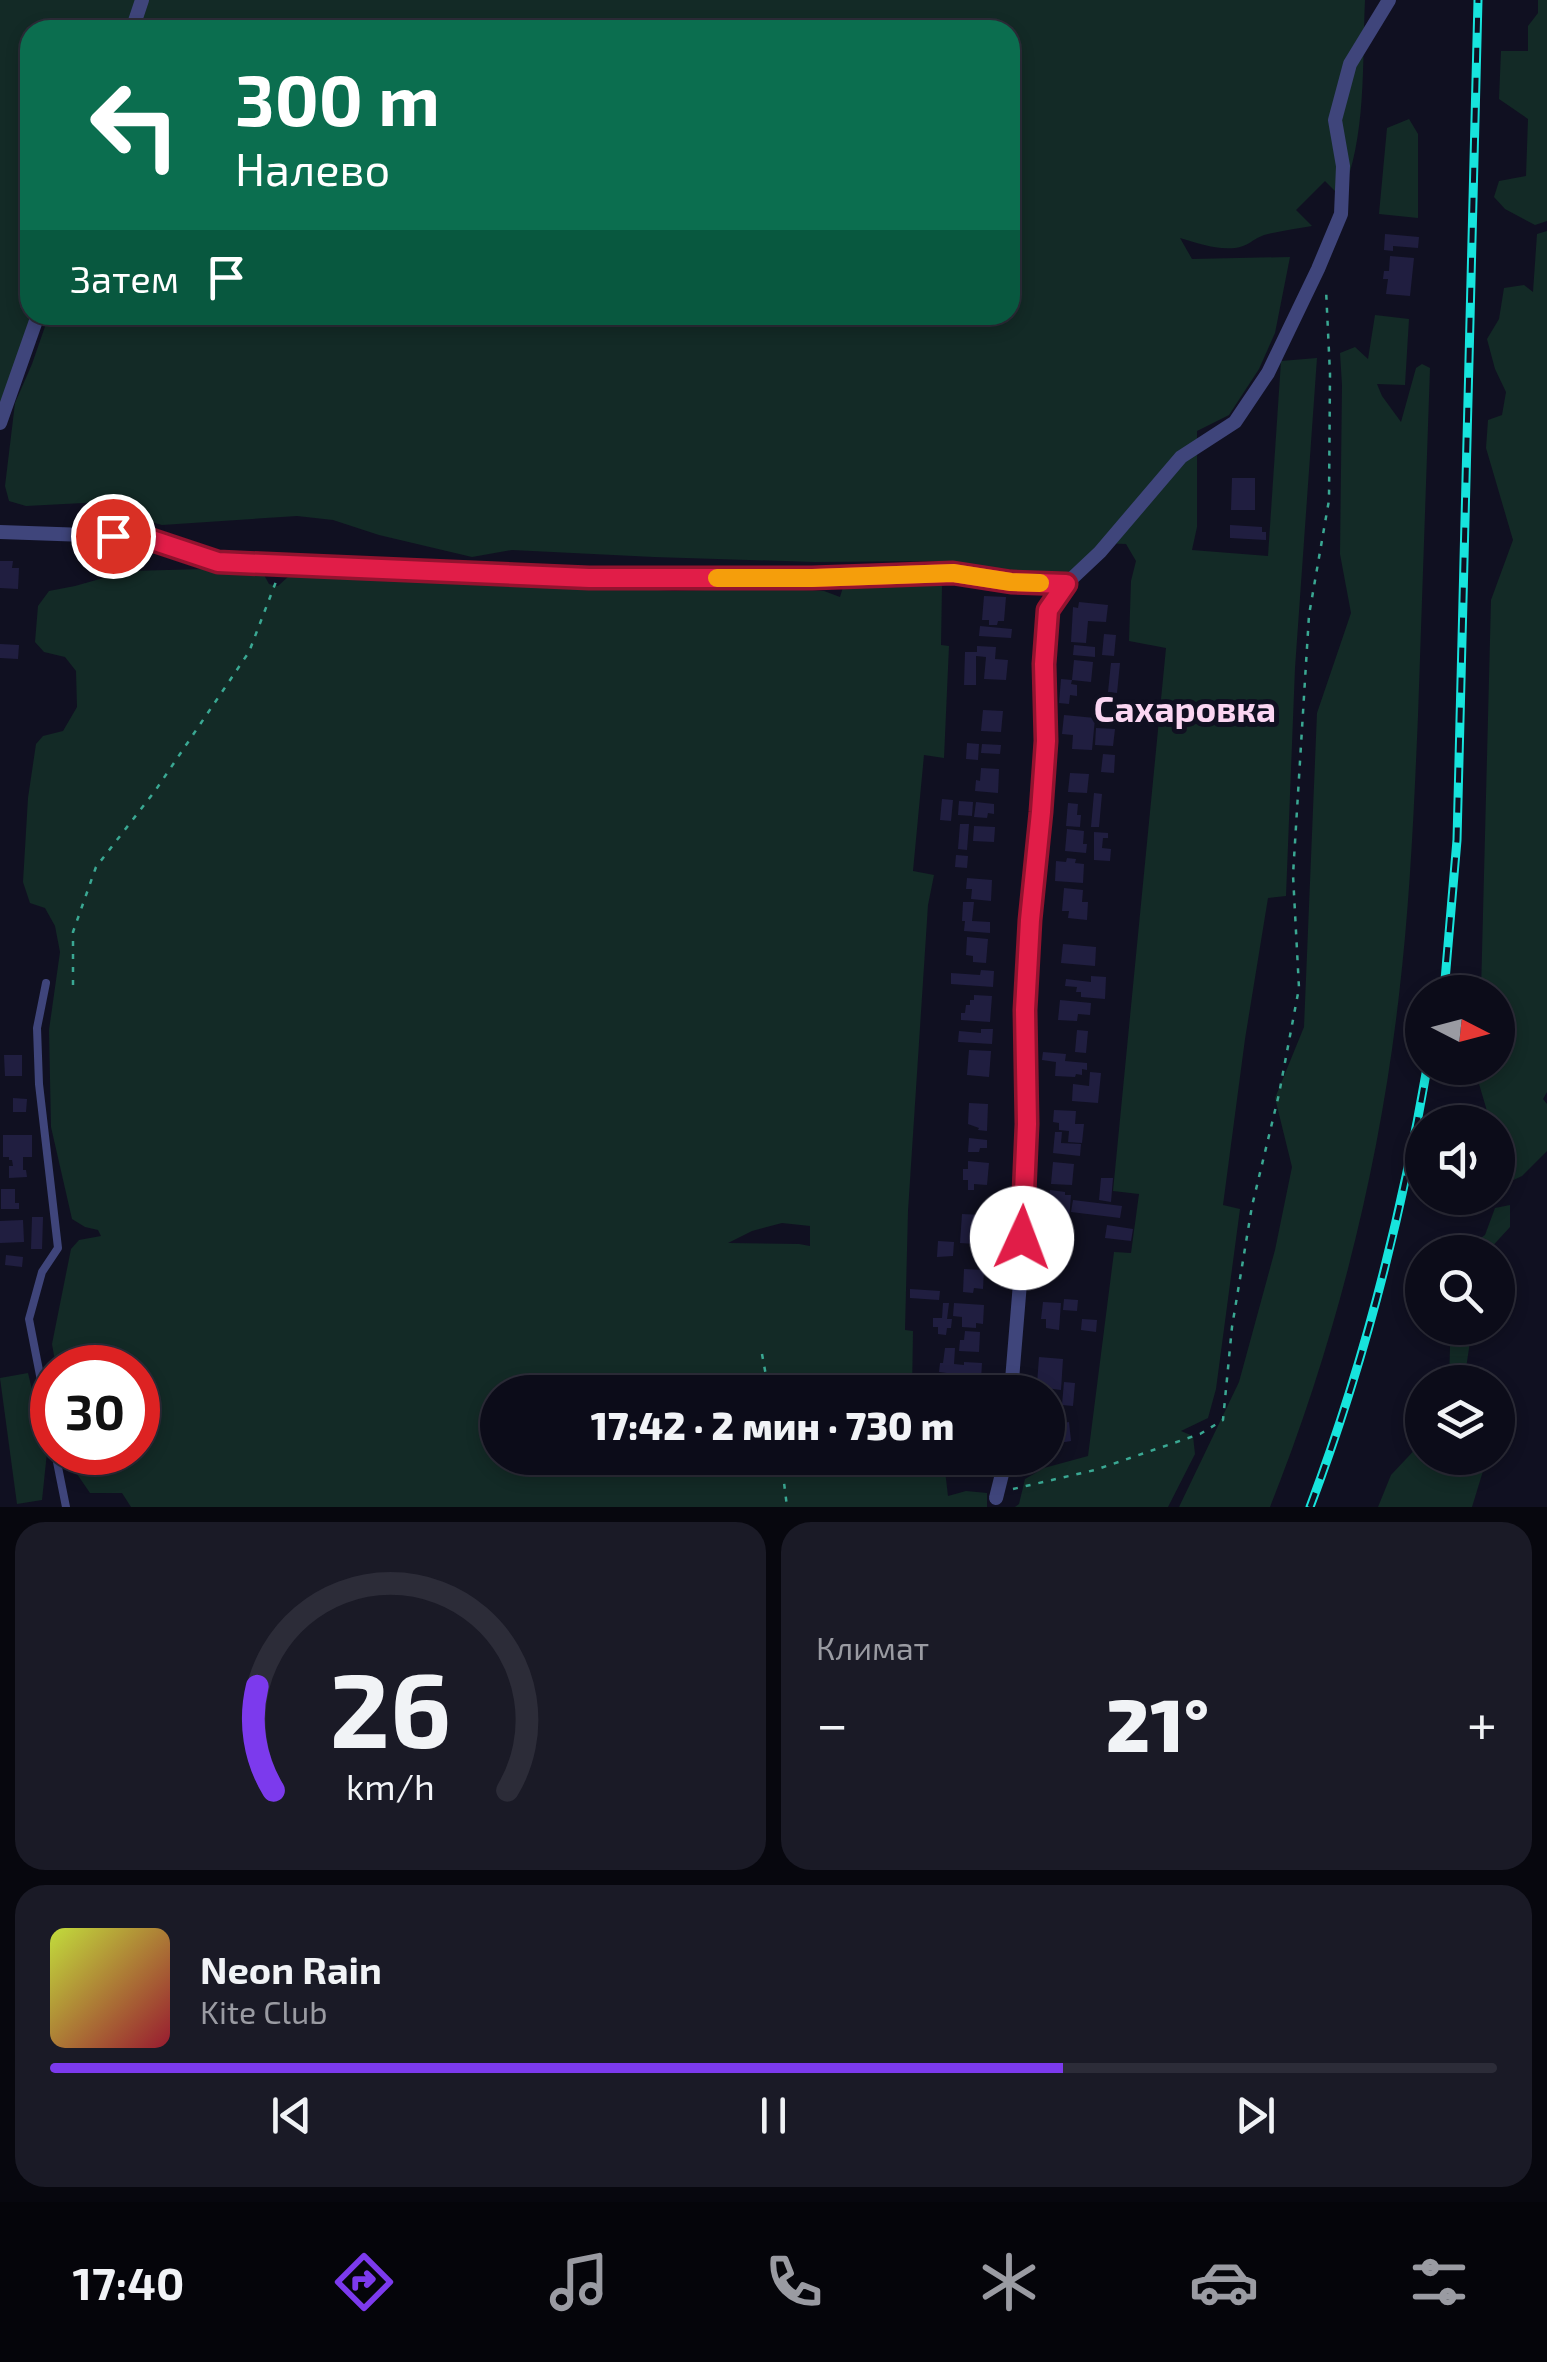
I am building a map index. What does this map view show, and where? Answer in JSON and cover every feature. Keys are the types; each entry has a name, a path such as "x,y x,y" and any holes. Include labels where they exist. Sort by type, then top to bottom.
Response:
{"street":[{"path":"1013,1375 1027,1140 1027,974 1046,741 1044,664 1048,610 1066,584 1100,552 1182,458 1234,422 1268,373 1341,214 1343,166 1335,120 1350,64 1389,0"},
{"path":"0,423 34,325"},
{"path":"0,532 143,537 218,562 589,578 812,578 953,573 1011,582 1066,584"},
{"path":"996,1498 1002,1475"}],"lane":[{"path":"34,1345 29,1318 42,1272 58,1248 38,1066 37,1028 46,983"},
{"path":"60,1475 66,1507"}],"path":[{"path":"996,1498 1007,1490 1095,1470 1148,1452 1200,1434 1222,1420 1232,1327 1252,1206 1299,988 1293,874 1309,615 1329,500 1326,282"},
{"path":"73,985 73,932 96,867 155,791 249,652 284,564"},
{"path":"762,1354 766,1375"},
{"path":"783,1475 787,1507"}],"green space":[{"path":"0,0 1365,0 1359,125 1341,197 1325,181 1296,210 1312,226 1264,235 1239,247 1214,247 1180,238 1192,259 1290,257 1275,333 1259,369 1229,415 1197,431 1197,527 1192,550 1268,556 1281,361 1317,358 1295,668 1286,896 1268,898 1245,1039 1223,1205 1240,1209 1216,1389 1208,1418 1181,1431 1193,1436 1195,1454 1168,1507 1015,1507 1025,1479 1032,1475 1065,1475 1065,1462 1088,1456 1114,1252 1131,1253 1139,1194 1113,1191 1166,648 1129,641 1131,581 1136,561 1126,544 1100,543 1067,577 944,561 815,562 512,550 472,557 333,520 297,516 162,525 137,518 122,501 26,506 9,501 5,486 15,403 46,325 1020,325 1020,20 20,20 20,325 29,325 0,410"},
{"path":"1538,0 1547,0 1547,221 1535,225 1505,209 1494,197 1499,181 1526,176 1528,119 1499,99 1501,51 1528,51 1528,26 1538,13"},
{"path":"1409,119 1418,134 1418,218 1379,214 1387,128"},
{"path":"1547,231 1547,1092 1543,1099 1547,1104 1547,1151 1515,1179 1515,1105 1485,1105 1479,1085 1515,1085 1515,975 1481,975 1491,600 1513,540 1486,448 1488,420 1502,415 1506,392 1487,339 1499,319 1504,288 1524,285 1533,292 1537,234"},
{"path":"1375,315 1409,319 1405,385 1377,384 1401,422 1416,368 1422,364 1430,368 1409,890 1380,1126 1334,1320 1270,1507 1179,1507 1239,1382 1275,1250 1292,1167 1275,1098 1304,1027 1317,713 1351,613 1340,554 1340,353 1355,347 1368,359"},
{"path":"247,568 263,573 269,584 278,586 290,575 321,570 674,591 824,591 840,597 844,584 942,586 941,645 949,646 944,758 924,755 913,871 934,875 928,905 908,1211 905,1330 913,1331 912,1375 480,1375 480,1475 946,1475 948,1496 966,1491 987,1493 987,1507 131,1507 122,1493 90,1493 78,1475 160,1475 160,1345 52,1344 71,1249 79,1240 101,1236 98,1230 72,1219 51,1127 49,1030 60,952 55,926 45,908 30,903 23,882 36,744 43,736 63,731 77,707 76,671 65,657 44,652 35,642 38,606 49,591 128,571","holes":["782,1223 810,1226 810,1246 799,1244 728,1243"]},
{"path":"1492,1215 1510,1215 1510,1227 1503,1235 1485,1235"},
{"path":"1469,1345 1467,1365 1449,1365 1450,1347"},
{"path":"28,1373 30,1475 45,1475 42,1500 17,1504 0,1378"},
{"path":"1405,1460 1405,1475 1482,1475 1472,1507 1378,1507 1391,1475"}],"building":[{"path":"1385,234 1419,237 1418,248 1393,246 1393,251 1384,250"},
{"path":"1390,256 1414,258 1410,296 1386,294 1388,279 1383,279 1384,271 1389,271"},
{"path":"1232,478 1255,478 1255,510 1231,510"},
{"path":"1230,525 1262,527 1266,540 1230,538"},
{"path":"0,561 13,561 12,568 19,568 18,589 0,588"},
{"path":"984,596 1006,597 1004,621 989,625 989,620 982,620"},
{"path":"1079,602 1108,605 1106,622 1088,621 1086,643 1071,642 1073,607 1078,608"},
{"path":"980,626 1012,629 1011,638 979,636"},
{"path":"1104,634 1116,635 1114,656 1102,655"},
{"path":"0,644 19,645 18,659 0,658"},
{"path":"1074,645 1095,647 1095,657 1073,655"},
{"path":"977,646 996,647 995,659 1008,660 1006,680 984,679 986,657 976,656 976,685 964,685 965,652 977,652"},
{"path":"1074,660 1093,662 1091,682 1072,680"},
{"path":"1111,663 1120,663 1117,693 1108,692"},
{"path":"1061,679 1077,685 1077,696 1070,695 1069,704 1059,703"},
{"path":"983,710 1003,711 1001,732 981,731"},
{"path":"1064,715 1095,718 1092,750 1072,749 1073,735 1062,734"},
{"path":"1096,728 1115,729 1113,746 1095,745"},
{"path":"967,743 979,744 978,760 966,759"},
{"path":"982,744 1001,745 1000,754 981,753"},
{"path":"1103,754 1115,755 1114,773 1101,772"},
{"path":"981,768 999,769 998,793 975,791"},
{"path":"1070,773 1089,774 1087,793 1068,792"},
{"path":"1094,793 1102,794 1099,827 1091,827"},
{"path":"942,799 953,800 951,821 940,820"},
{"path":"959,801 973,802 972,816 958,815"},
{"path":"976,802 994,804 994,814 974,817"},
{"path":"1068,803 1078,804 1080,827 1066,826"},
{"path":"960,824 969,824 967,850 958,849"},
{"path":"974,826 995,827 994,842 973,841"},
{"path":"1067,829 1084,831 1086,853 1065,851"},
{"path":"1094,832 1108,833 1102,848 1111,849 1110,861 1094,860"},
{"path":"956,855 968,856 967,868 955,867"},
{"path":"1067,858 1084,864 1083,883 1055,881 1056,861 1066,862"},
{"path":"967,878 992,880 991,901 971,899 972,889 966,889"},
{"path":"1064,888 1083,890 1082,902 1088,902 1087,920 1068,918 1069,911 1062,911"},
{"path":"963,902 974,902 972,921 990,922 990,933 964,931"},
{"path":"967,937 988,939 986,963 973,962 973,956 966,955"},
{"path":"1063,944 1096,947 1095,966 1061,963"},
{"path":"981,970 994,971 993,987 951,984 951,973 980,975"},
{"path":"1091,976 1106,977 1105,999 1081,997 1077,987 1065,986 1066,979 1091,982"},
{"path":"974,995 992,996 990,1022 961,1020 961,1013 965,1013"},
{"path":"1060,1000 1091,1003 1090,1015 1078,1014 1077,1021 1058,1020"},
{"path":"981,1029 993,1029 992,1044 958,1042 959,1031 981,1033"},
{"path":"1077,1030 1088,1031 1086,1053 1075,1052"},
{"path":"969,1050 991,1051 989,1077 967,1075"},
{"path":"1043,1052 1066,1054 1065,1061 1087,1063 1087,1070 1082,1069 1082,1075 1075,1077 1055,1076 1056,1062 1042,1060"},
{"path":"4,1055 22,1055 22,1076 5,1076"},
{"path":"1090,1072 1101,1073 1098,1103 1072,1101 1073,1084 1089,1086"},
{"path":"13,1098 27,1099 26,1112 13,1112"},
{"path":"969,1103 988,1104 987,1131 968,1124"},
{"path":"1054,1110 1076,1111 1075,1124 1084,1124 1082,1143 1068,1142 1069,1131 1059,1130 1059,1123 1053,1122"},
{"path":"1055,1132 1062,1132 1061,1143 1081,1144 1080,1156 1053,1153"},
{"path":"3,1135 32,1135 32,1157 23,1157 27,1177 9,1178 9,1166 13,1166 9,1157 3,1157"},
{"path":"969,1138 987,1140 987,1148 968,1152"},
{"path":"968,1161 989,1163 987,1185 974,1184 974,1190 968,1190 963,1169 968,1169"},
{"path":"1053,1162 1074,1164 1072,1185 1051,1184"},
{"path":"1101,1178 1113,1178 1111,1202 1099,1200"},
{"path":"1,1189 15,1189 19,1209 1,1209"},
{"path":"1050,1190 1071,1195 1068,1233 1042,1227"},
{"path":"1073,1200 1122,1206 1120,1218 1071,1212"},
{"path":"962,1214 982,1215 981,1237 976,1237 976,1244 960,1243"},
{"path":"32,1217 43,1217 42,1249 31,1249"},
{"path":"23,1220 24,1242 0,1243 0,1221"},
{"path":"1107,1225 1133,1229 1131,1241 1105,1238"},
{"path":"938,1241 954,1242 953,1256 937,1257"},
{"path":"1048,1242 1070,1244 1068,1265 1047,1263"},
{"path":"6,1255 23,1257 22,1267 5,1265"},
{"path":"964,1269 984,1270 983,1289 963,1292"},
{"path":"910,1289 940,1291 939,1300 910,1298"},
{"path":"1064,1299 1078,1300 1077,1311 1063,1310"},
{"path":"1043,1302 1061,1303 1059,1330 1046,1328 1046,1319 1041,1319"},
{"path":"943,1303 949,1303 947,1319 952,1319 946,1335 938,1334 938,1327 933,1327 933,1318 942,1318"},
{"path":"954,1303 984,1305 983,1324 962,1327 962,1317 953,1316"},
{"path":"1082,1319 1097,1320 1096,1332 1081,1330"},
{"path":"965,1331 980,1332 979,1352 959,1351"},
{"path":"945,1348 955,1348 954,1364 982,1363 981,1375 947,1375 939,1372"},
{"path":"1039,1357 1063,1359 1062,1375 1038,1375"},
{"path":"1065,1382 1075,1383 1073,1406 1065,1405"},
{"path":"1069,1422 1071,1441 1065,1442 1065,1423"}],"railway":[{"path":"1445,975 1457,840 1478,0"},
{"path":"1310,1507 1379,1290 1424,1085"}],"slow traffic":[{"path":"717,578 953,573 1040,583"}],"district":[{"name":"Сахаровка","path":"1185,708"}],"route":[{"path":"113,536 143,537 218,562 589,578 812,578 953,573 1011,582 1066,584 1048,610 1044,664 1046,741 1025,1010 1027,1124 1022,1238"}]}
